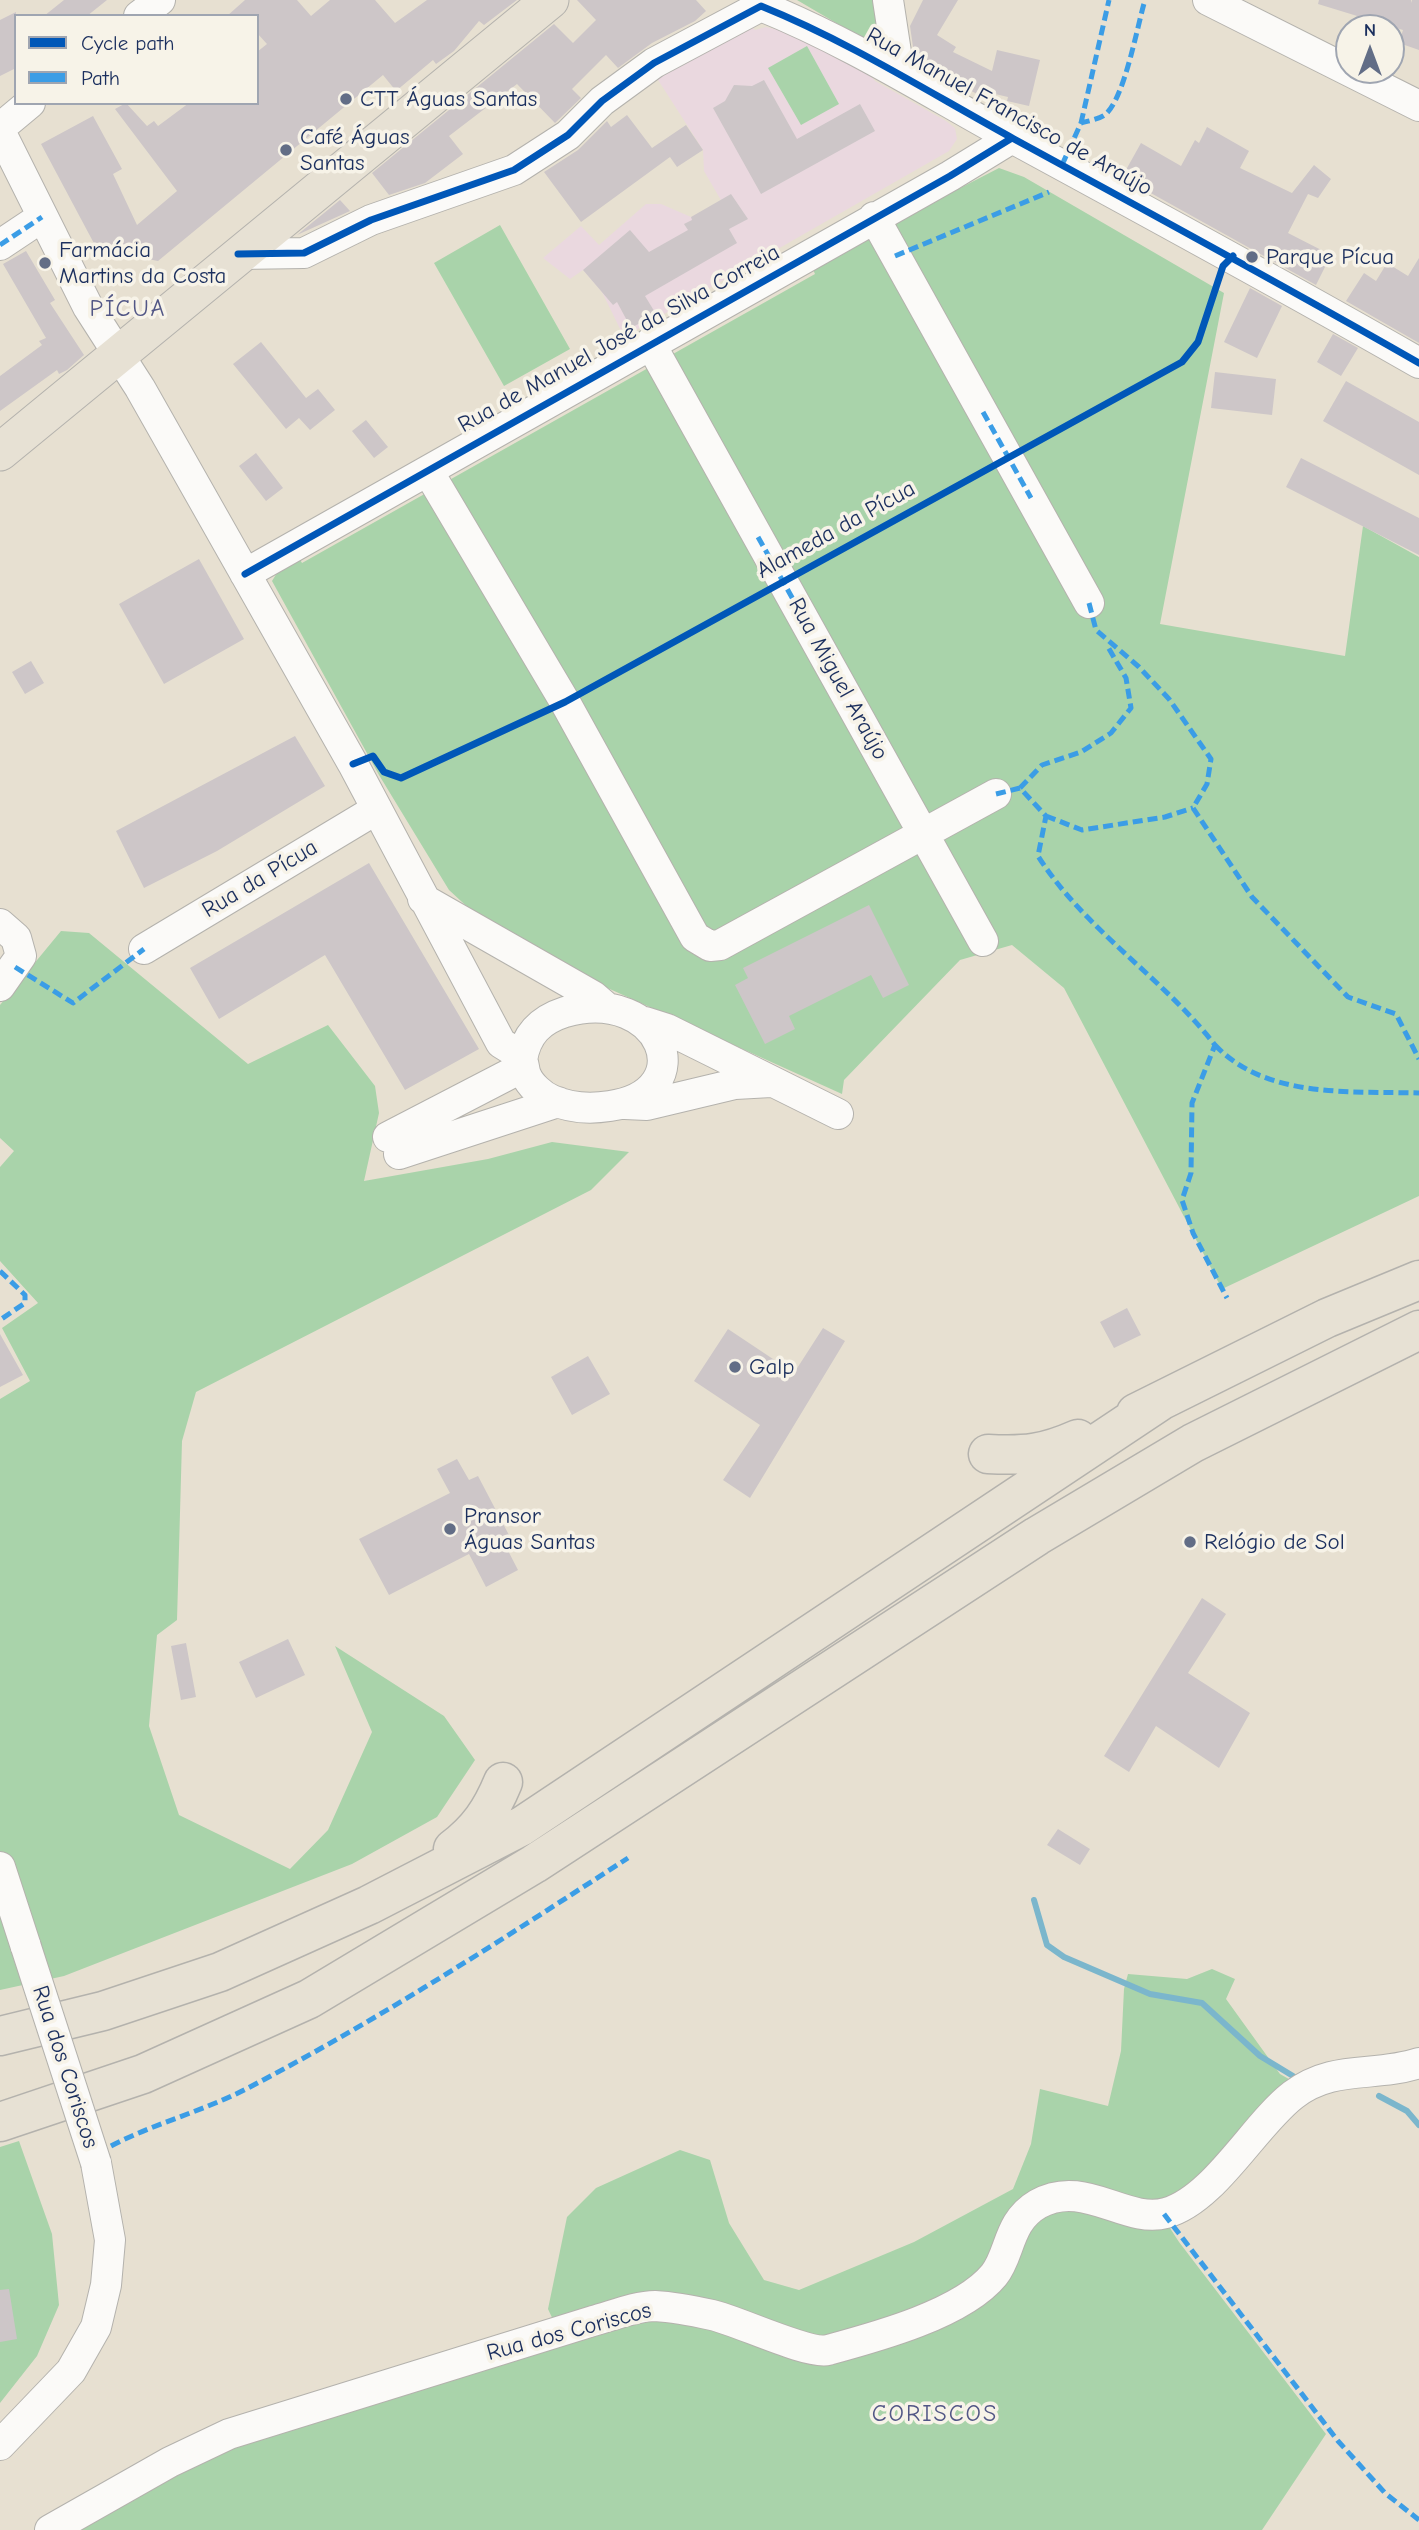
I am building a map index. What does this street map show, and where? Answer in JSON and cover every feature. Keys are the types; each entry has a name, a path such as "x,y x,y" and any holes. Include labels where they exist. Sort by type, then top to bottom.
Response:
{"highway":[{"path":"988,1454 1026,1457 1054,1450 1159,1402 1327,1318 1419,1280"},
{"path":"10,2117 143,2074 309,1999 534,1864 1037,1536 1193,1443 1419,1331"},
{"path":"1374,1352 1419,1339"},
{"path":"0,2036 103,2011 220,1972 369,1905 522,1826 1159,1402"},
{"path":"369,1905 388,1885 450,1851 477,1830 493,1806 503,1782"}],"main road":[{"path":"0,452 550,0"}],"street":[{"path":"142,14 160,0"},
{"path":"888,0 899,72"},
{"path":"1208,0 1419,106"},
{"name":"Rua Manuel Francisco de Araújo","path":"238,254 304,253 371,220 514,170 568,135 602,101 654,63 762,3 830,34 1012,138 1233,256 1419,363"},
{"path":"28,105 0,130 88,307 120,354 377,809 501,1043 523,1063"},
{"name":"Rua de Manuel José da Silva Correia","path":"245,574 1012,138"},
{"path":"0,245 42,217"},
{"path":"874,217 1089,603"},
{"name":"Rua Miguel Araújo","path":"650,343 983,941"},
{"path":"428,471 565,702 695,937 710,946 720,945 996,794"},
{"name":"Rua da Pícua","path":"144,949 377,809"},
{"path":"423,899 593,996 607,1008 667,1029 838,1114"},
{"path":"0,925 16,939 22,956 0,986"},
{"path":"607,1008 580,1009 543,1021 529,1035 523,1063 527,1079 535,1088 558,1102 595,1108 625,1104 647,1105 735,1084 772,1082"},
{"path":"625,1104 644,1095 656,1082 661,1069 661,1045 646,1022"},
{"path":"523,1063 394,1146 558,1102"},
{"name":"Rua dos Coriscos","path":"0,1867 96,2163 110,2240 106,2285 96,2327 71,2371 0,2445"},
{"name":"Rua dos Coriscos","path":"50,2530 170,2462 229,2434 593,2321 653,2306 714,2315 823,2351 906,2327 978,2292 996,2272 1006,2245 1018,2224 1038,2204 1082,2196 1150,2215 1173,2210 1197,2196 1292,2096 1303,2089 1325,2076 1402,2069 1419,2063"}],"shaded area":[{"path":"751,26 755,30 766,27 803,36 866,69 875,81 946,121 955,128 957,139 949,151 624,337 602,292 583,270 570,279 543,258 581,226 599,245 646,204 661,204 691,217 722,202 704,171 703,150 653,72"}],"green space":[{"path":"797,0 876,0 883,40 877,47"},
{"path":"807,46 839,104 801,125 768,68"},
{"path":"999,168 1024,177 1224,293 1160,624 1345,656 1363,526 1419,557 1419,1196 1222,1289 1064,988 1012,945 960,960 844,1080 842,1094 581,976 487,925 449,890 379,775 272,581 280,568 298,556 302,563 815,274 811,265"},
{"path":"500,225 570,349 504,386 434,263"},
{"path":"61,931 89,933 248,1064 328,1025 375,1086 379,1113 364,1181 488,1159 552,1142 629,1152 591,1190 196,1392 182,1441 177,1620 157,1635 149,1726 179,1815 290,1869 328,1830 372,1732 335,1646 444,1716 475,1760 437,1817 352,1864 64,1976 0,1990 0,1399 30,1381 2,1328 38,1303 0,1261 0,1167 14,1151 0,1138 0,1005"},
{"path":"1212,1969 1235,1979 1226,1999 1280,2074 1294,2082 1186,2194 1155,2205 1179,2242 1326,2434 1262,2530 80,2530 182,2470 238,2443 401,2396 563,2341 548,2309 567,2217 596,2188 680,2150 710,2160 729,2223 764,2280 799,2290 914,2242 1013,2189 1031,2144 1040,2089 1108,2106 1121,2051 1124,1989 1128,1974 1187,1979"},
{"path":"19,2141 52,2234 59,2305 37,2356 0,2403 0,2147"}],"building":[{"path":"64,0 107,0 90,14 46,14"},
{"path":"245,0 297,0 311,16 330,0 375,0 395,23 427,0 517,0 484,25 479,21 454,51 436,64 433,60 396,91 383,75 158,261 97,249 41,144 93,116 122,169 113,174 137,225 177,191 115,109 128,105 147,126 154,121 158,126 186,105 259,105 259,50 267,44 259,35 259,14 229,14"},
{"path":"577,0 696,0 706,11 695,21 652,43 618,68 606,55 572,89 581,98 555,123 517,84 449,136 463,154 425,183 389,195 372,173 554,24 573,43 596,20"},
{"path":"923,0 958,0 937,35 956,47 953,52 992,71 997,50 1040,60 1029,106 1007,101 1008,97 978,90 977,94 915,61 910,26"},
{"path":"1319,0 1411,0 1411,3 1412,0 1419,0 1419,50 1405,45 1405,14 1351,14 1318,4"},
{"path":"16,12 14,69 0,76 0,20"},
{"path":"764,80 797,139 860,104 875,131 761,194 713,108 725,101 734,85 752,86"},
{"path":"627,115 652,148 686,125 703,150 677,167 670,157 581,222 544,172 578,150 607,121 611,127"},
{"path":"1207,127 1249,151 1240,168 1292,193 1314,165 1331,179 1318,198 1308,194 1288,233 1331,255 1316,285 1122,177 1141,143 1181,166 1195,140 1199,143"},
{"path":"731,194 748,219 729,229 737,243 645,296 656,314 631,328 617,302 613,305 583,270 630,230 649,252 688,230 684,224 692,220 691,217"},
{"path":"340,200 350,211 297,235"},
{"path":"26,251 55,300 50,303 84,355 67,370 59,374 57,370 0,411 0,376 42,345 39,341 46,338 3,264"},
{"path":"1419,258 1419,343 1346,301 1364,273 1376,281 1387,263 1408,276"},
{"path":"1250,288 1282,306 1257,358 1224,342"},
{"path":"1333,334 1358,348 1341,376 1317,362"},
{"path":"261,342 306,398 318,389 335,410 310,430 299,418 286,429 233,364"},
{"path":"1215,372 1276,379 1272,415 1211,408"},
{"path":"1346,381 1419,422 1419,475 1323,421"},
{"path":"366,420 388,447 374,458 352,431"},
{"path":"256,453 283,488 266,501 239,466"},
{"path":"1301,458 1419,518 1419,555 1286,487"},
{"path":"199,559 244,639 164,684 119,604"},
{"path":"31,661 44,683 25,694 12,672"},
{"path":"295,736 325,786 217,851 144,888 116,831"},
{"path":"369,863 479,1049 405,1090 325,955 219,1019 190,968"},
{"path":"869,905 909,985 883,998 871,975 789,1016 795,1029 765,1044 735,985 748,978 743,968"},
{"path":"1127,1308 1141,1335 1114,1348 1100,1322"},
{"path":"823,1328 845,1341 750,1498 723,1480 760,1425 694,1381 728,1329 794,1373"},
{"path":"0,1334 23,1375 0,1387"},
{"path":"588,1356 610,1394 572,1415 551,1377"},
{"path":"457,1459 469,1480 478,1476 510,1537 503,1541 518,1570 486,1587 469,1554 389,1595 359,1539 450,1493 437,1469"},
{"path":"1202,1598 1226,1614 1188,1673 1250,1713 1219,1768 1156,1726 1129,1772 1104,1756"},
{"path":"288,1639 305,1675 256,1698 239,1662"},
{"path":"186,1643 196,1697 181,1700 171,1646"},
{"path":"1058,1829 1090,1849 1080,1865 1047,1845"},
{"path":"9,2289 17,2339 0,2342 0,2290"}],"waterway":[{"path":"1034,1900 1047,1945 1064,1957 1150,1994 1202,2003 1260,2056 1293,2076"},
{"path":"1379,2096 1407,2111 1419,2125"}],"marked path":[{"path":"1081,123 1109,0"},
{"path":"1062,165 1081,123 1103,116 1113,105 1125,77 1145,0"},
{"path":"895,256 1049,192"},
{"path":"0,245 42,217"},
{"path":"983,412 1031,498"},
{"path":"758,537 808,626"},
{"path":"1089,603 1096,630 1139,667 1169,699 1211,759 1207,784 1193,808 1252,897 1348,997 1396,1014 1419,1059"},
{"path":"1020,788 1042,765 1081,752 1111,733 1131,708 1126,678 1108,647"},
{"path":"996,794 1020,788 1046,816 1038,856 1057,882 1100,930 1171,997 1215,1045 1192,1103 1191,1173 1182,1200 1193,1233 1227,1298"},
{"path":"1046,816 1082,830 1165,817 1193,808"},
{"path":"15,967 73,1003 144,949"},
{"path":"1215,1045 1236,1062 1259,1075 1284,1083 1338,1091 1419,1093"},
{"path":"0,1271 25,1295 25,1303 0,1320"},
{"path":"111,2146 231,2096 297,2062 441,1978 628,1858"},
{"path":"1164,2214 1338,2441 1385,2493 1419,2520"}],"cycle path":[{"path":"238,254 304,253 371,220 514,170 568,135 602,101 654,63 761,6 889,69 1419,363"},
{"path":"245,574 950,176 1012,138"},
{"name":"Alameda da Pícua","path":"353,764 373,756 384,772 401,778 565,702 1182,362 1198,342 1223,266 1233,256"}],"place":[{"name":"CTT Águas Santas","path":"346,99"},
{"name":"Café Águas Santas","path":"286,150"},
{"name":"Parque Pícua","path":"1252,257"},
{"name":"Farmácia Martins da Costa","path":"45,263"},
{"name":"Galp","path":"735,1367"},
{"name":"Pransor Águas Santas","path":"450,1529"},
{"name":"Relógio de Sol","path":"1190,1542"}],"district":[{"name":"PÍCUA","path":"128,309"},
{"name":"CORISCOS","path":"935,2414"}]}
